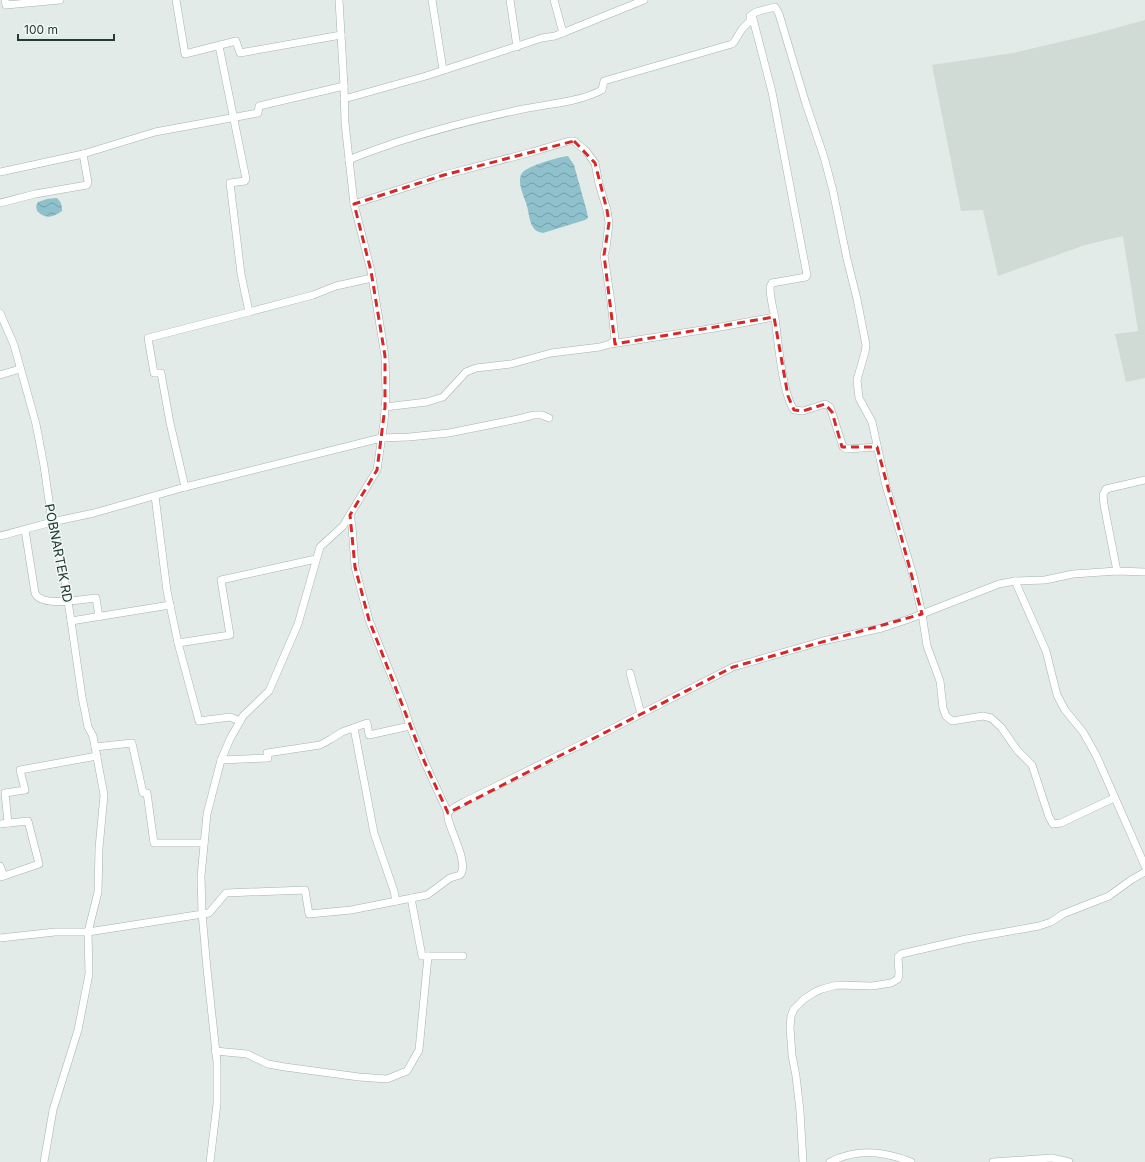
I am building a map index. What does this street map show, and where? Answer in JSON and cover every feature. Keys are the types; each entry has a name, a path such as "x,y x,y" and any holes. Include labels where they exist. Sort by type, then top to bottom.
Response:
{"street":[{"path":"6,0 6,5 60,0"},
{"path":"176,0 185,54 236,41 239,52 242,53 341,35"},
{"path":"210,1162 217,1104 217,1062 202,913 201,876 207,814 221,760 230,739 243,716 269,691 298,624 320,547 343,526 377,470 385,407 385,356 372,278 354,204 344,123 344,86 339,0"},
{"path":"432,0 443,70"},
{"path":"510,0 517,47"},
{"path":"554,0 563,33"},
{"path":"344,99 563,33 644,0"},
{"path":"349,160 377,149 453,125 583,97 602,90 604,81 732,44 742,29 750,21 750,16 752,14 775,7 778,10 806,104 824,156 833,191 847,259 858,299 865,339 865,352 857,380 857,391 859,398 872,422 886,486 913,575 922,614 927,646 940,681 943,708 946,716 952,721 983,716 991,718 1001,727 1017,750 1032,765 1053,824 1061,823 1114,798"},
{"path":"752,14 772,92 807,275 806,277 772,283 770,289 781,362 788,396 794,410 803,411 825,404 830,407 843,447 847,449 877,447"},
{"path":"219,46 246,179 245,181 230,183 241,274 249,312"},
{"path":"0,172 83,154 155,132 258,113 259,106 344,86"},
{"path":"354,204 444,174 569,141 574,141 581,146 595,163 599,184 607,210 609,223 604,255 615,334 615,340 610,344"},
{"path":"0,203 35,194 87,185 88,182 83,154"},
{"path":"185,487 170,423 161,372 156,374 154,373 148,338 313,295 336,286 372,278"},
{"name":"POBNARTEK RD","path":"0,313 14,345 36,424 52,522 62,562 82,697 88,727 93,736 104,795 99,848 98,892 88,932 89,974 87,988 78,1030 53,1110 44,1162"},
{"path":"385,407 427,402 443,397 466,372 476,368 511,364 551,353 582,350 774,317"},
{"path":"0,375 20,369"},
{"path":"0,536 52,522 94,513 185,487 381,438 449,433 534,415 542,415 549,418"},
{"path":"1118,571 1103,495 1106,490 1145,480"},
{"path":"154,496 170,605 178,644 199,721 230,717 240,721"},
{"path":"0,938 55,932 88,932 209,913 226,893 305,890 309,914 351,910 427,895 450,878 457,877 462,873 461,858 456,839 447,817 448,813 425,763 410,726 404,706 369,620 355,567 350,515"},
{"path":"25,530 34,593 36,597 45,602 96,598 99,617"},
{"path":"178,644 230,635 221,580 316,559"},
{"path":"448,813 466,801 733,667 823,641 882,628 982,591 990,586 1015,581 1045,580 1073,574 1118,571 1145,572"},
{"path":"1015,581 1046,651 1057,695 1065,710 1083,732 1096,755 1145,866"},
{"path":"71,621 170,605"},
{"path":"630,673 641,714"},
{"path":"221,760 268,758 267,753 320,745 342,732 367,723 369,735 410,726"},
{"path":"354,728 374,833 396,901"},
{"path":"95,747 132,743 143,793 147,793 154,843 204,843"},
{"path":"0,866 2,877 39,864 28,821 4,824 5,793 25,790 20,770 97,756"},
{"path":"803,1162 800,1110 792,1055 790,1028 791,1016 798,1004 815,992 837,985 872,986 891,983 898,979 898,957 901,954 966,939 1039,926 1051,922 1063,914 1109,896 1145,872"},
{"path":"412,898 422,956 463,956"},
{"path":"216,1050 247,1054 268,1064 359,1077 388,1079 407,1071 419,1050 428,956"},
{"path":"830,1162 848,1154 871,1152 892,1155 911,1162"},
{"path":"992,1162 1052,1158 1069,1162"}],"highlighted area":[{"path":"574,141 595,163 607,210 609,223 604,255 615,344 774,317 788,396 794,410 803,411 825,404 832,412 842,447 877,447 922,614 733,667 448,813 425,763 369,620 355,567 350,515 377,470 385,407 385,356 371,271 354,204 444,175"}],"shaded area":[{"path":"1145,20 1145,378 1126,382 1115,334 1138,331 1123,236 1085,245 998,276 983,210 961,211 932,65 1013,53 1090,35"}],"water":[{"path":"568,156 574,165 588,218 543,233 539,232 534,228 531,222 520,185 520,177 525,170 536,165"},
{"path":"57,198 62,207 62,211 59,213 46,217 37,211 36,206 38,202"}]}
